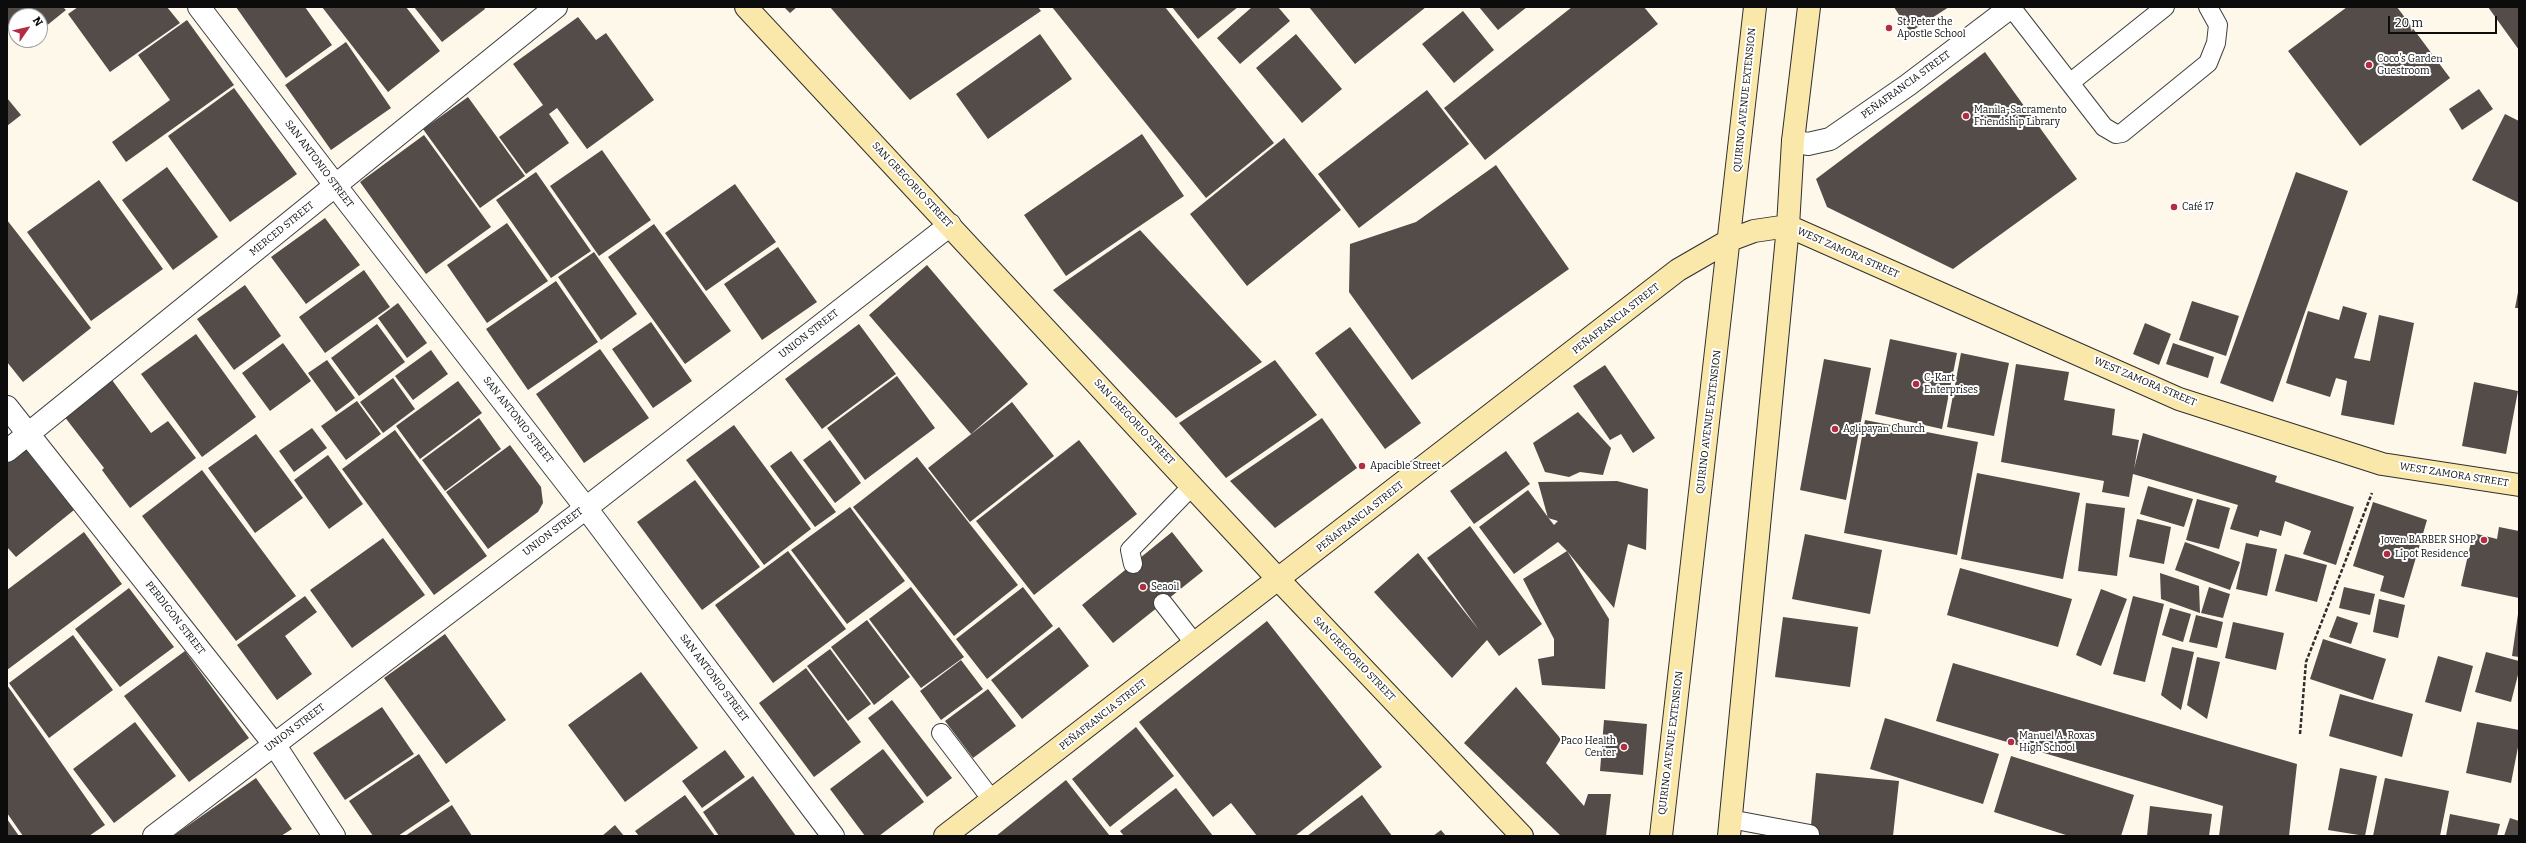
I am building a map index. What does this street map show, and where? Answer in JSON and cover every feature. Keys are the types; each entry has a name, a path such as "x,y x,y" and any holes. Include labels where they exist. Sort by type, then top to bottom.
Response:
{"street":[{"name":"SAN ANTONIO STREET","path":"199,7 335,186 586,508 833,836"},
{"name":"MERCED STREET","path":"7,451 556,7"},
{"name":"SAN GREGORIO STREET","path":"746,7 1193,485 1279,580 1522,836"},
{"name":"QUIRINO AVENUE EXTENSION","path":"1661,836 1730,240 1754,7"},
{"path":"1730,828 1788,226 1794,141 1809,7"},
{"name":"PEÑAFRANCIA STREET","path":"1794,141 1808,144 1830,139 1908,85 2011,7"},
{"name":"UNION STREET","path":"154,836 586,508 950,225"},
{"name":"PEÑAFRANCIA STREET","path":"945,836 1279,580 1678,270 1730,240 1754,231 1788,226"},
{"name":"WEST ZAMORA STREET","path":"1788,226 2179,399 2382,464 2519,485"},
{"name":"PERDIGON STREET","path":"7,407 274,744 334,836"}],"lane":[{"path":"2011,7 2071,82 2104,127 2110,132 2122,133 2208,63 2216,43 2218,25 2208,7"},
{"path":"2071,82 2165,7"},
{"path":"1133,564 1130,550 1193,485"},
{"path":"1163,603 1195,644"},
{"path":"941,733 992,800"},
{"path":"1730,828 1810,834"}],"path":[{"path":"2300,734 2306,662 2382,464"}],"building":[{"path":"7,7 63,7 66,10 48,25 48,8 8,8 8,25"},
{"path":"78,7 167,7 180,23 110,72 68,14"},
{"path":"236,7 305,7 332,45 286,78"},
{"path":"322,7 406,7 440,51 388,92"},
{"path":"414,7 484,7 485,9 442,42"},
{"path":"784,7 797,7 790,13"},
{"path":"830,7 1038,7 1041,11 910,100"},
{"path":"1052,7 1165,7 1274,143 1206,198"},
{"path":"1172,7 1238,7 1198,39"},
{"path":"1252,7 1278,7 1290,21 1240,64 1217,38"},
{"path":"1309,7 1426,7 1355,64"},
{"path":"1479,7 1527,7 1498,30"},
{"path":"1572,7 1644,7 1658,24 1485,160 1444,108"},
{"path":"1894,7 1949,7 1910,32"},
{"name":"Coco's Garden Guestroom","path":"2347,7 2397,7 2450,78 2360,146 2288,51"},
{"path":"2488,7 2519,7 2519,50"},
{"path":"1463,11 1494,50 1454,83 1422,44"},
{"path":"578,17 596,40 606,33 654,100 587,149 557,108 549,114 569,143 526,174 499,137 543,105 513,64"},
{"path":"187,20 234,85 126,162 112,142 170,100 138,55"},
{"path":"1040,34 1072,79 988,139 956,94"},
{"path":"1296,34 1342,89 1302,123 1256,68"},
{"path":"346,42 391,108 331,150 285,85"},
{"name":"Manila-Sacramento Friendship Library","path":"1985,52 2077,179 1953,269 1827,207 1816,179"},
{"path":"234,88 297,174 230,222 168,136"},
{"path":"2479,89 2493,109 2462,130 2449,109"},
{"path":"1427,90 1469,144 1359,228 1318,174"},
{"path":"468,97 525,176 480,208 423,129"},
{"path":"7,98 21,115 7,126"},
{"path":"2505,114 2519,121 2519,203 2472,180"},
{"path":"1142,134 1184,196 1066,276 1024,215"},
{"path":"424,135 491,227 426,274 360,182"},
{"path":"1284,138 1341,210 1247,286 1190,214"},
{"path":"602,150 651,220 599,256 550,186"},
{"path":"1496,165 1569,269 1412,380 1349,292 1350,244 1416,222"},
{"path":"167,167 218,237 173,270 122,200"},
{"path":"536,172 591,251 551,278 496,200"},
{"path":"2296,172 2348,191 2273,402 2220,383"},
{"path":"99,180 163,269 91,321 27,232"},
{"path":"735,184 776,242 706,291 665,233"},
{"path":"325,218 360,265 306,304 271,257"},
{"path":"7,220 91,328 23,382 7,362"},
{"path":"507,223 548,281 487,323 447,265"},
{"path":"654,224 731,331 685,364 608,257"},
{"path":"1140,230 1262,362 1176,418 1053,290"},
{"path":"778,247 817,302 762,340 724,284"},
{"path":"594,252 637,314 601,340 558,277"},
{"path":"927,265 1028,384 971,434 869,315"},
{"path":"364,270 390,307 325,353 299,317"},
{"path":"556,281 598,342 528,390 486,329"},
{"path":"245,285 281,336 234,370 197,319"},
{"path":"2519,287 2519,308 2515,308"},
{"path":"2192,301 2239,316 2226,356 2179,340"},
{"path":"398,303 427,343 407,358 378,318"},
{"path":"2343,306 2367,313 2354,358 2370,361 2379,315 2414,323 2394,425 2341,415 2347,381 2336,378 2330,397 2286,383 2308,311 2339,320"},
{"path":"651,322 692,381 653,408 612,349"},
{"path":"2145,323 2171,334 2159,365 2133,354"},
{"path":"377,324 405,362 359,396 331,358"},
{"path":"859,324 896,374 822,429 785,379"},
{"path":"1350,327 1421,423 1385,449 1315,353"},
{"path":"196,334 256,417 202,457 141,374"},
{"name":"C-Kart Enterprises","path":"1890,339 1957,353 1942,429 1875,414"},
{"path":"283,343 311,381 270,411 242,373"},
{"path":"2173,343 2214,357 2208,378 2166,364"},
{"path":"600,349 649,418 584,463 536,394"},
{"path":"431,350 448,374 413,400 395,376"},
{"path":"1961,353 2009,363 1994,436 1947,427"},
{"name":"Aglipayan Church","path":"1824,359 1871,368 1846,500 1800,490"},
{"path":"327,360 355,398 336,412 308,373"},
{"path":"1275,360 1317,415 1226,478 1179,423"},
{"path":"2016,364 2069,372 2064,400 2115,409 2112,435 2139,440 2134,469 2143,433 2277,476 2275,482 2354,507 2336,565 2303,554 2311,531 2285,521 2281,536 2260,530 2258,537 2230,529 2238,505 2133,474 2129,497 2102,492 2104,481 2001,462"},
{"path":"1605,365 1655,438 1633,453 1621,434 1610,440 1573,386"},
{"path":"897,376 935,428 865,480 827,428"},
{"path":"393,378 415,409 383,433 360,402"},
{"path":"112,380 151,433 168,421 196,458 130,508 102,470 104,468 64,416"},
{"path":"458,381 482,413 420,459 396,426"},
{"path":"2474,382 2518,391 2506,454 2462,446"},
{"path":"357,401 381,434 346,460 321,426"},
{"path":"1012,402 1054,456 970,522 928,468"},
{"path":"1578,412 1611,448 1603,475 1580,472 1569,477 1545,472 1533,443"},
{"path":"479,418 501,449 445,491 422,460"},
{"path":"1322,418 1357,468 1275,528 1230,481"},
{"path":"1865,420 1978,442 1957,555 1844,533"},
{"path":"734,425 811,529 764,565 686,460"},
{"path":"312,428 327,448 294,472 279,451"},
{"path":"395,430 487,556 434,595 342,469"},
{"path":"256,434 303,498 255,533 208,468"},
{"path":"830,440 861,483 835,503 803,460"},
{"path":"1079,440 1137,514 1034,595 976,521"},
{"path":"510,445 541,487 543,503 538,512 488,549 446,492"},
{"path":"23,446 74,510 16,557 7,547 7,459"},
{"path":"791,451 836,512 815,527 770,466"},
{"path":"1506,451 1530,484 1474,524 1450,491"},
{"path":"328,455 363,504 329,529 294,480"},
{"path":"917,457 1018,585 954,636 853,507"},
{"path":"202,470 296,596 236,641 142,516"},
{"path":"1977,473 2080,493 2063,579 1961,559"},
{"path":"695,480 760,567 702,610 637,522"},
{"path":"1617,481 1648,489 1646,550 1628,544 1614,608 1558,542 1514,574 1479,527 1528,490 1548,517 1538,482","holes":["1549,518 1558,521 1554,525"]},
{"path":"2148,486 2193,499 2184,527 2140,514"},
{"path":"2197,499 2230,508 2219,549 2186,540"},
{"name":"Lipot Residence","path":"2373,502 2427,520 2404,598 2380,591 2384,576 2353,566"},
{"path":"2086,503 2125,508 2117,576 2078,571"},
{"path":"850,507 905,581 847,624 791,550"},
{"path":"2137,519 2171,527 2164,564 2129,557"},
{"path":"1470,526 1542,624 1499,656 1487,640 1452,678 1374,592 1418,553 1479,630 1427,558"},
{"path":"2499,527 2519,531 2519,598 2461,586 2473,533 2497,539"},
{"path":"84,532 122,584 7,670 7,590"},
{"name":"Seaoil","path":"1172,532 1203,571 1113,643 1082,605"},
{"path":"1805,534 1882,550 1870,614 1792,599"},
{"path":"383,538 425,595 352,648 310,590"},
{"path":"2185,542 2240,562 2230,590 2175,570"},
{"path":"2246,543 2277,549 2267,596 2236,589"},
{"path":"788,551 846,629 773,683 715,605"},
{"path":"1567,551 1609,619 1605,689 1542,685 1538,659 1554,656 1554,639 1523,579"},
{"path":"2285,554 2327,565 2317,602 2275,591"},
{"path":"1960,568 2072,599 2058,647 1947,615"},
{"path":"2160,573 2199,586 2200,613 2161,599"},
{"path":"911,587 964,657 921,688 869,619"},
{"path":"1023,587 1053,626 987,679 956,639"},
{"path":"2209,587 2230,594 2223,618 2201,613"},
{"path":"2344,587 2375,594 2370,615 2339,608"},
{"path":"129,588 174,647 120,687 75,629"},
{"path":"2101,589 2127,599 2101,666 2076,655"},
{"path":"305,596 317,612 285,636 312,674 277,700 237,645"},
{"path":"2133,596 2164,604 2145,682 2113,674"},
{"path":"2379,599 2405,605 2398,638 2373,632"},
{"path":"2170,608 2191,614 2183,642 2162,635"},
{"path":"2518,614 2519,615 2519,657 2512,656"},
{"path":"2196,615 2223,622 2217,648 2189,642"},
{"path":"2337,616 2358,623 2351,644 2329,637"},
{"path":"1783,617 1858,627 1850,687 1775,677"},
{"path":"867,620 910,677 874,705 831,647"},
{"path":"1267,621 1382,767 1295,836 1257,836 1231,803 1213,817 1139,722"},
{"path":"2233,622 2284,633 2276,670 2225,658"},
{"path":"1059,627 1089,666 1022,719 991,680"},
{"path":"445,634 506,720 446,764 384,678"},
{"path":"73,635 113,690 49,738 9,683"},
{"path":"2323,639 2386,659 2373,700 2310,679"},
{"path":"2172,647 2194,652 2181,710 2161,695"},
{"path":"830,649 871,704 848,721 807,666"},
{"path":"185,651 249,738 189,782 124,696"},
{"path":"2486,652 2519,661 2519,671 2511,702 2475,692"},
{"path":"2438,656 2473,666 2461,712 2425,702"},
{"path":"2197,657 2220,662 2207,719 2187,705"},
{"path":"961,660 983,689 941,720 920,691"},
{"path":"1953,663 2297,764 2289,836 2219,836 2223,806 1936,721"},
{"path":"806,668 861,742 814,777 759,703"},
{"path":"641,672 698,748 625,802 568,725"},
{"path":"7,685 105,825 89,836 23,836 7,813"},
{"path":"1516,687 1561,739 1546,763 1584,806 1588,794 1611,794 1606,836 1561,836 1464,743"},
{"path":"988,689 1016,726 973,758 945,721"},
{"path":"2340,694 2413,714 2402,757 2329,736"},
{"path":"892,700 952,778 927,797 868,718"},
{"path":"382,707 414,754 345,800 313,753"},
{"path":"1885,718 1999,754 1983,804 1870,769"},
{"name":"Paco Health Center","path":"1604,720 1647,724 1643,775 1600,771"},
{"path":"135,722 176,776 114,823 73,769"},
{"path":"2477,722 2519,730 2519,742 2511,783 2466,773"},
{"path":"1136,727 1174,776 1110,827 1072,779"},
{"path":"883,749 924,802 879,836 865,836 830,789"},
{"path":"725,750 745,777 702,808 682,781"},
{"path":"419,754 450,801 398,836 373,836 349,801"},
{"path":"2011,756 2134,795 2121,836 2069,836 1994,812"},
{"path":"2340,768 2377,776 2365,836 2328,830"},
{"path":"1816,773 1899,781 1893,836 1810,836"},
{"path":"753,776 796,836 719,836 703,812"},
{"path":"256,778 292,829 281,836 173,836"},
{"path":"2385,778 2449,791 2440,836 2373,836"},
{"path":"1066,780 1110,836 996,836"},
{"path":"1176,788 1213,836 1124,836 1120,831"},
{"path":"685,795 715,836 639,836 635,831"},
{"path":"1362,795 1392,836 1307,836"},
{"path":"452,805 472,836 405,836"},
{"path":"2150,806 2212,814 2209,836 2147,836"},
{"path":"2450,814 2500,824 2497,836 2446,836"},
{"path":"2510,818 2519,821 2519,836 2504,836"},
{"path":"7,819 19,836 7,836"},
{"path":"615,825 624,836 602,836"},
{"path":"1441,830 1446,836 1433,836"}],"place":[{"name":"St. Peter the Apostle School","path":"1889,28"},
{"name":"Coco's Garden Guestroom","path":"2369,65"},
{"name":"Manila-Sacramento Friendship Library","path":"1966,116"},
{"name":"Café 17","path":"2174,207"},
{"name":"C-Kart Enterprises","path":"1916,384"},
{"name":"Aglipayan Church","path":"1835,429"},
{"name":"Apacible Street","path":"1362,466"},
{"name":"Joven BARBER SHOP","path":"2484,540"},
{"name":"Lipot Residence","path":"2387,554"},
{"name":"Seaoil","path":"1143,587"},
{"name":"Manuel A. Roxas High School","path":"2011,742"},
{"name":"Paco Health Center","path":"1624,747"}]}
